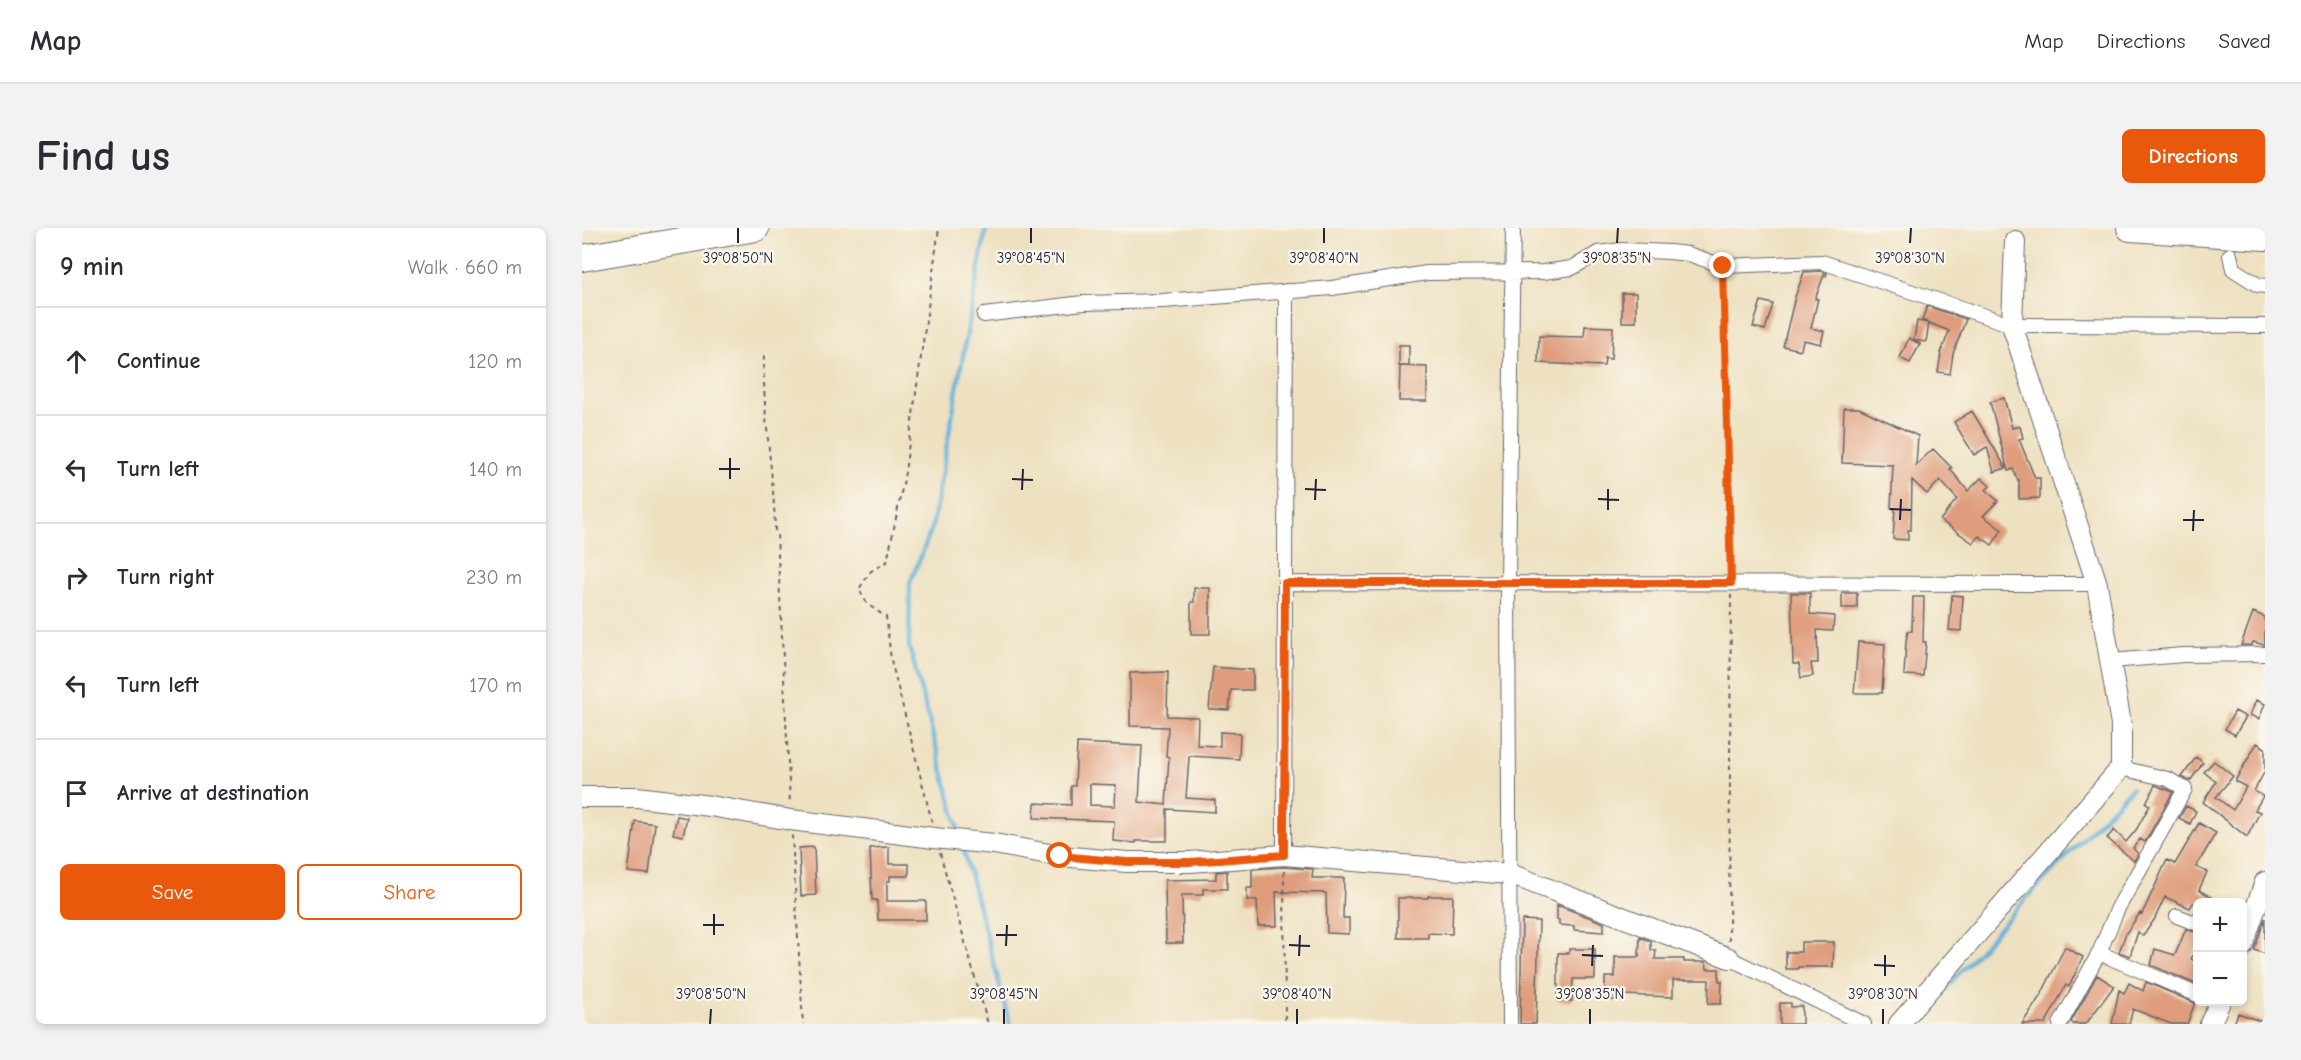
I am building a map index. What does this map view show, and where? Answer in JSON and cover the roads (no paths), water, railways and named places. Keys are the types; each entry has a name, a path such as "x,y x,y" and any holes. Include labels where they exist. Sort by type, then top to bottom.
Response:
{"highway":[{"path":"582,258 756,228"},
{"path":"2130,228 2253,238"}],"street":[{"path":"1510,1024 1508,582 1513,228"},
{"path":"2253,238 2233,269 2258,285 2265,286"},
{"path":"1899,1024 2121,768 2121,724 2097,584 2012,325 2015,241"},
{"path":"984,315 1083,303 1163,301 1342,287 1427,273 1543,272 1572,268 1598,254 1622,250 1679,253 1723,266 1822,262 2012,325 2265,326"},
{"path":"1284,855 1286,291"},
{"path":"1285,583 2097,584"},
{"path":"2110,661 2265,654"},
{"path":"2060,1024 2099,953 2118,908 2185,789 2168,779 2121,768"},
{"path":"582,797 637,797 710,806 791,820 936,839 994,844 1060,856 1127,862 1190,862 1284,855 1510,874 1729,958 1864,1024"},
{"path":"2247,933 2265,882"},
{"path":"2177,916 2193,922"},
{"path":"2099,953 2193,993"},
{"path":"2210,1024 2217,1006"}],"waterway":[{"path":"960,835 909,646 910,583 932,528 986,228"},
{"path":"1914,1024 2030,894 2132,788"},
{"path":"963,848 1010,1024"}]}
